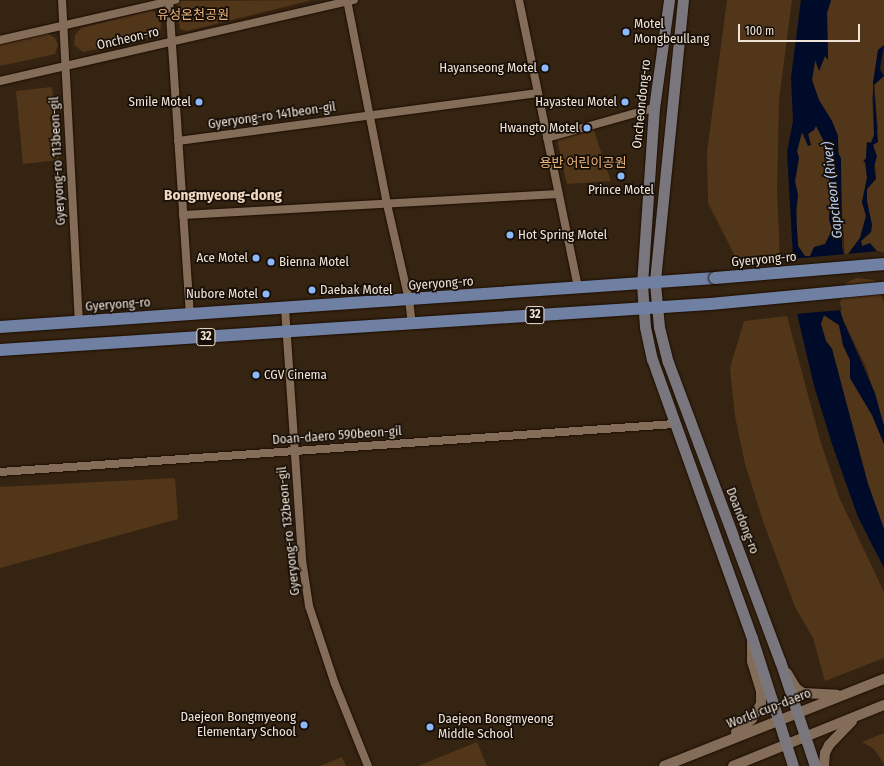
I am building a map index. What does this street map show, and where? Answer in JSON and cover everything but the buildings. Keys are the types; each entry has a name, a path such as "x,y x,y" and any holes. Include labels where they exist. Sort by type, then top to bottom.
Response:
{"main road":[{"name":"Oncheondong-ro","path":"642,284 654,108 668,0"},
{"path":"655,283 683,0"},
{"name":"Gyeryong-ro","path":"0,327 642,284 884,264"},
{"name":"Doandong-ro","path":"655,283 662,339 668,362 780,661 815,766"},
{"path":"642,284 652,359 752,638 794,766"},
{"name":"32","path":"0,350 718,303 884,288"}],"street":[{"name":"Gyeryong-ro 113beon-gil","path":"62,0 79,321"},
{"path":"0,40 171,0 171,42 190,314"},
{"path":"349,0 387,204 410,300 412,323"},
{"name":"Oncheon-ro","path":"0,81 349,0"},
{"path":"519,0 578,288"},
{"name":"Gyeryong-ro 141beon-gil","path":"178,141 538,93"},
{"path":"547,138 654,108"},
{"path":"183,215 558,194"},
{"name":"Gyeryong-ro 132beon-gil","path":"284,308 302,560 309,606 335,684 368,766"},
{"name":"Doan-daero 590beon-gil","path":"0,472 675,424"},
{"path":"728,739 752,719 761,704 761,690 752,661 752,638"},
{"path":"780,661 792,681 803,693 843,695"},
{"name":"World cup-daero","path":"664,766 779,718 884,679"},
{"path":"735,765 884,705"},
{"path":"824,766 825,753 829,745 858,716"},
{"path":"735,765 749,766"}],"green space":[{"name":"유성온천공원","path":"312,0 187,31 180,29 177,1"},
{"path":"727,0 792,0 779,100 777,190 780,259 739,264 708,203 707,152"},
{"path":"831,0 884,0 884,45 878,50 872,99 874,135 871,143 867,142 866,152 867,178 862,202 866,216 860,238 845,259 838,136 832,121 819,100 812,80 816,59 819,70 825,56 828,59 827,13"},
{"name":"유성온천공원","path":"153,10 161,21 160,35 83,52 74,45 75,35 81,28"},
{"path":"47,33 55,38 58,45 55,54 0,66 0,43"},
{"path":"884,76 884,255 881,256 871,246 862,246 861,241 871,232 872,225 867,201 867,189 876,179 872,145 878,128 874,85"},
{"path":"52,87 59,160 23,164 16,91"},
{"path":"816,125 827,147 827,174 831,184 829,219 832,230 825,244 810,256 805,256 798,246 796,227 798,195 795,181 799,158 797,152 802,132 811,145 808,133"},
{"name":"용반 어린이공원","path":"593,128 611,181 567,184 557,139"},
{"path":"856,276 876,278 884,300 884,426 866,367 843,320 838,303 844,282"},
{"path":"823,315 839,325 843,345 850,360 850,378 872,415 884,444 884,529 868,484 832,349 826,341 820,324"},
{"path":"787,316 820,440 839,497 884,592 884,658 825,681 813,638 795,607 763,521 745,464 735,416 730,368 744,321"},
{"path":"175,478 178,519 0,568 0,487"},
{"path":"884,733 884,764 874,749 862,742"},
{"path":"477,742 487,766 418,766"},
{"path":"342,757 346,766 320,766"}],"water":[{"name":"Gapcheon (River)","path":"801,0 831,0 827,13 828,60 825,56 819,71 815,60 812,80 819,100 832,121 838,136 838,153 841,158 842,247 845,258 860,238 866,216 862,202 867,178 865,162 863,162 866,158 867,142 871,143 874,135 873,82 878,50 884,45 880,69 884,76 874,85 878,142 873,145 877,156 874,167 876,179 867,189 867,201 872,225 871,232 861,241 862,246 870,243 881,256 876,278 856,276 844,282 838,303 843,320 875,393 884,426 884,444 872,415 850,378 850,360 843,345 839,325 824,315 821,324 826,341 832,349 868,484 884,529 884,568 858,517 832,444 814,386 796,309 787,152 793,121 791,77","holes":["816,126 827,147 827,174 831,184 829,219 832,230 825,244 814,247 810,256 805,256 798,246 796,210 798,195 795,181 799,158 797,151 802,132 808,146 811,145 808,134 814,130"]}],"pier":[{"path":"879,251 884,253 884,302 875,280 856,278 846,283 840,303 842,310 795,314 791,259"}],"place":[{"name":"Motel Mongbeullang","path":"626,32"},
{"name":"Hayanseong Motel","path":"545,68"},
{"name":"Smile Motel","path":"199,102"},
{"name":"Hayasteu Motel","path":"625,102"},
{"name":"Hwangto Motel","path":"587,128"},
{"name":"Prince Motel","path":"621,176"},
{"name":"Hot Spring Motel","path":"510,235"},
{"name":"Ace Motel","path":"256,258"},
{"name":"Bienna Motel","path":"271,262"},
{"name":"Daebak Motel","path":"312,290"},
{"name":"Nubore Motel","path":"266,294"},
{"name":"CGV Cinema","path":"256,375"},
{"name":"Daejeon Bongmyeong Elementary School","path":"304,725"},
{"name":"Daejeon Bongmyeong Middle School","path":"430,727"}],"district":[{"name":"Bongmyeong-dong","path":"223,196"}]}
